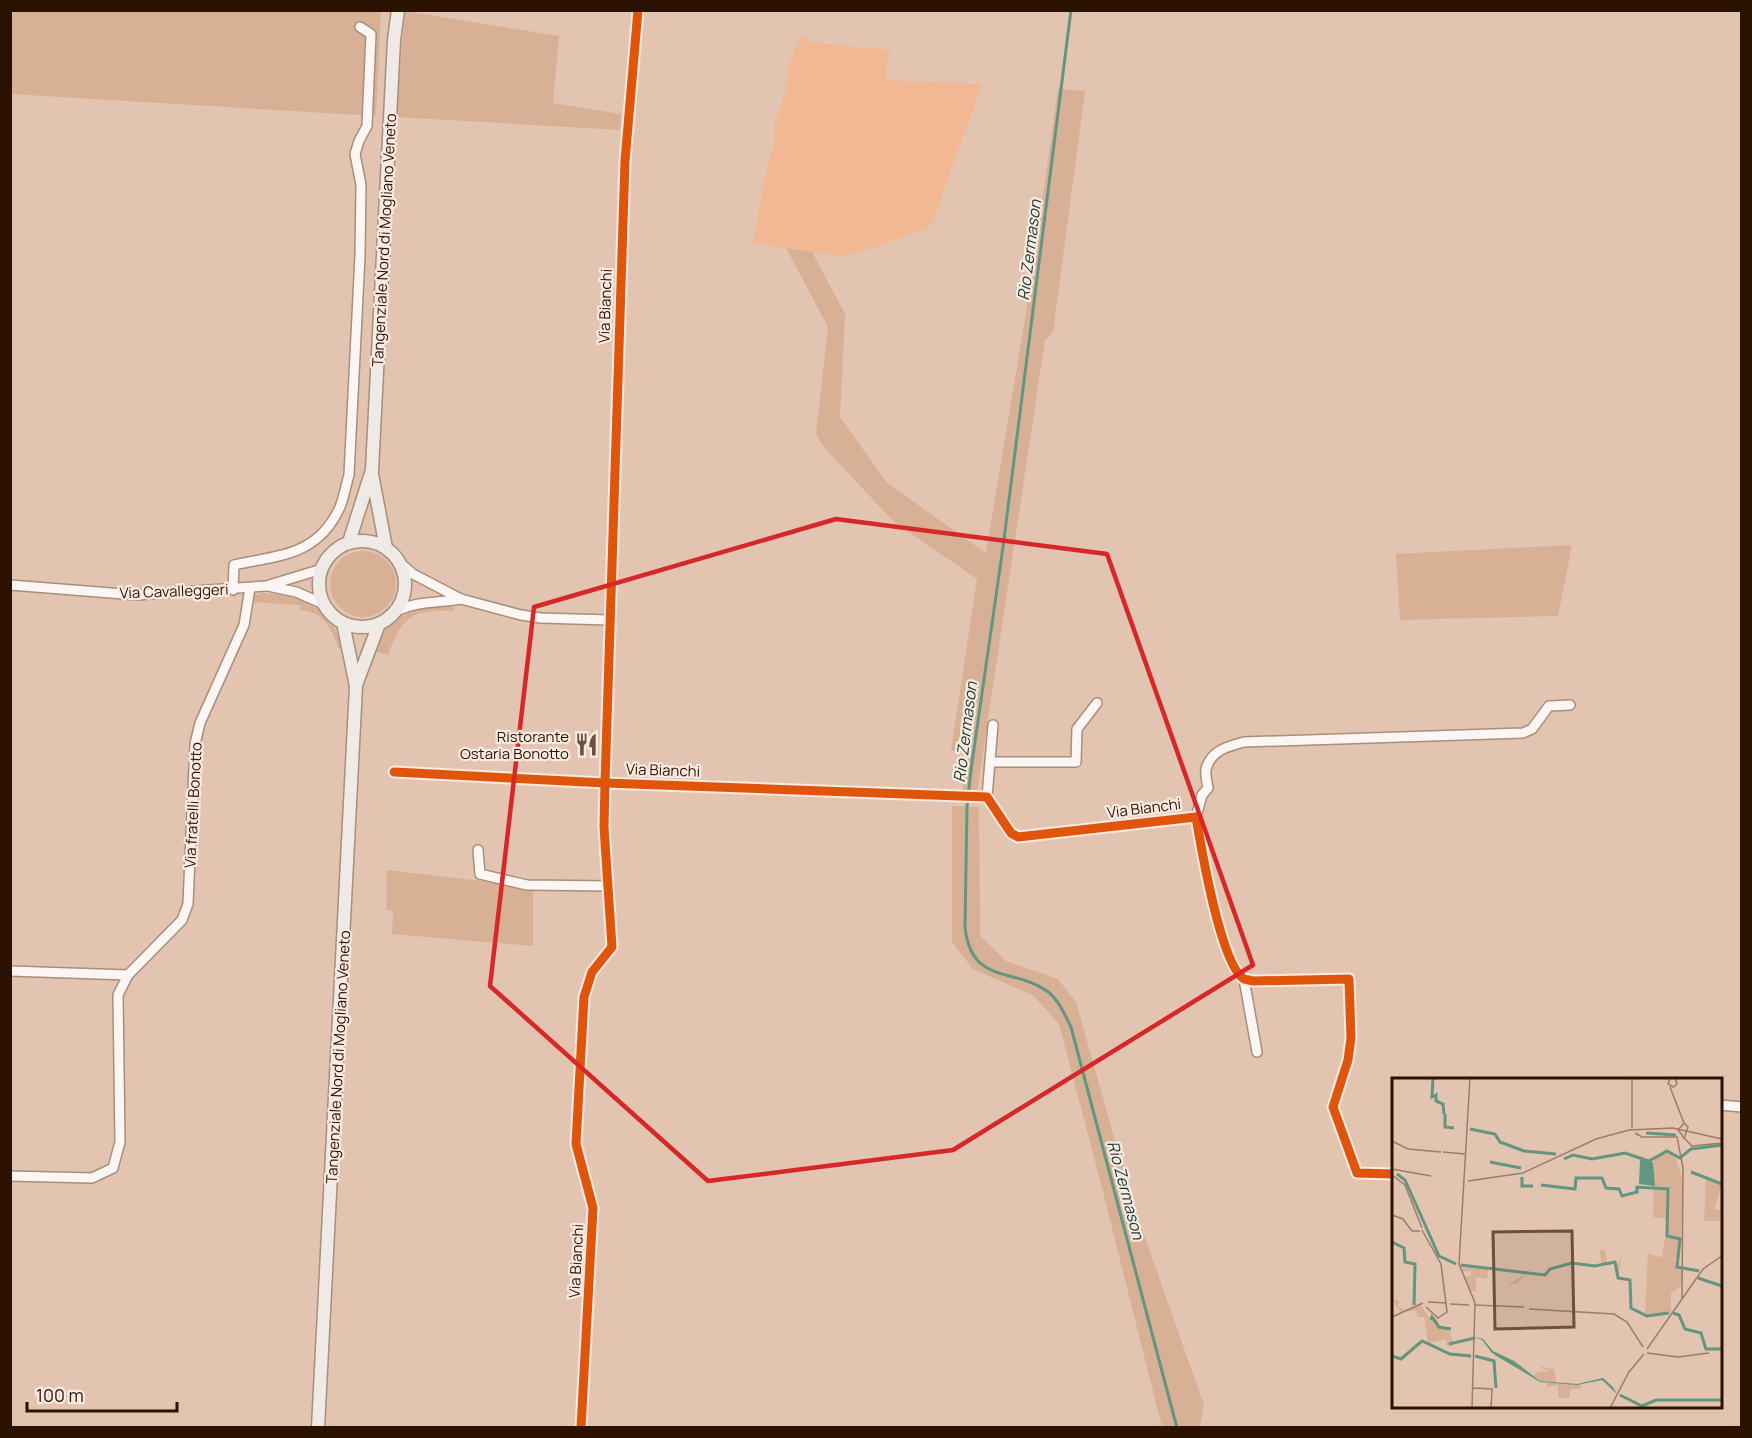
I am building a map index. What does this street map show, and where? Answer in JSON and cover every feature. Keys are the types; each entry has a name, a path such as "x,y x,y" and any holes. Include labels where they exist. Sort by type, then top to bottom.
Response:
{"main road":[{"name":"Tangenziale Nord di Mogliano Veneto","path":"372,470 393,52 398,10"},
{"path":"349,543 372,470"},
{"path":"372,470 386,548"},
{"path":"363,541 386,548 399,563 405,582 401,602 396,611 379,624 361,627 343,623 324,604 320,592 321,569 328,557 349,543 363,541"},
{"path":"343,623 356,686"},
{"path":"356,686 379,624"},
{"name":"Tangenziale Nord di Mogliano Veneto","path":"318,1428 356,686"}],"street":[{"name":"Via Bianchi","path":"581,1428 593,1208 576,1144 584,997 592,972 612,947 604,827 604,783 625,161 638,10"},
{"path":"233,590 234,565 307,547 324,532 340,507 349,475 360,256 361,185 355,154 367,126 371,34 360,27"},
{"path":"399,563 413,574 461,599 531,616 609,620"},
{"path":"266,586 321,569"},
{"name":"Via Cavalleggeri","path":"10,585 136,596 266,586"},
{"path":"266,586 296,592 324,604"},
{"name":"Via fratelli Bonotto","path":"10,1176 92,1178 113,1168 120,1142 118,995 128,975 182,920 188,904 195,744 200,723 244,625 250,588"},
{"path":"396,611 408,605 461,599"},
{"path":"991,762 1076,762 1077,729 1097,703"},
{"path":"1196,818 1202,795 1208,788 1206,769 1213,757 1224,747 1244,742 1522,733 1532,729 1549,706 1570,705"},
{"path":"983,796 991,762 993,725"},
{"name":"Via Bianchi","path":"394,772 604,783 983,796 1011,833 1018,837 1196,818 1213,908 1235,969 1244,978"},
{"path":"478,850 480,874 527,885 608,886"},
{"path":"10,971 128,975"},
{"path":"1257,1052 1244,978 1253,981 1348,979 1351,1038 1348,1060 1333,1107 1357,1173 1392,1174"},
{"path":"1722,1106 1742,1107"}],"highlighted area":[{"path":"836,519 1107,554 1253,965 953,1150 708,1181 490,986 534,607"}],"shaded area":[{"path":"10,11 381,11 376,116 11,94"},
{"path":"405,11 559,36 553,103 621,114 620,130 396,117"},
{"path":"812,32 807,39 810,42 890,50 885,78 901,81 982,84 931,226 879,246 843,256 753,243 767,167 774,146 775,122 787,87 788,67 799,40"},
{"path":"1058,89 1085,91 1053,332 1045,340 977,792 962,791 968,752 951,751 977,579 893,521 822,445 816,434 828,327 786,248 812,252 845,314 840,417 887,483 986,553 1028,301"},
{"path":"1572,545 1558,616 1400,620 1396,554"},
{"path":"363,551 376,554 386,561 393,571 396,584 393,597 386,607 376,614 363,617 350,614 340,607 333,597 330,584 333,571 340,561 350,554"},
{"path":"263,593 290,597 313,606 331,622 342,648 339,649 326,622 315,614 300,610 300,605 252,602 255,595"},
{"path":"455,607 454,611 418,614 404,623 388,655 374,651 386,629 402,616 422,609"},
{"path":"952,806 979,807 980,936 1006,961 1058,979 1076,1002 1132,1201 1204,1405 1200,1427 1162,1427 1059,1024 1034,996 973,969 952,942"},
{"path":"387,870 533,887 533,946 392,934 393,911 386,910"}],"waterway":[{"name":"Rio Zermason","path":"1071,10 1003,547 971,770 967,806 965,927 969,945 976,958 996,972 1021,979 1047,991 1058,1003 1071,1027 1177,1428"}],"cycle path":[{"path":"581,1428 593,1208 576,1144 584,997 592,972 612,947 604,827 605,783 625,161 638,10"},
{"path":"394,772 605,783 987,797 1011,833 1018,837 1196,817 1207,878 1220,930 1236,969 1244,979 1253,981 1349,979 1351,1038 1348,1060 1333,1107 1357,1173 1392,1174"}],"place":[{"name":"Ristorante Ostaria Bonotto","path":"587,745"}]}
